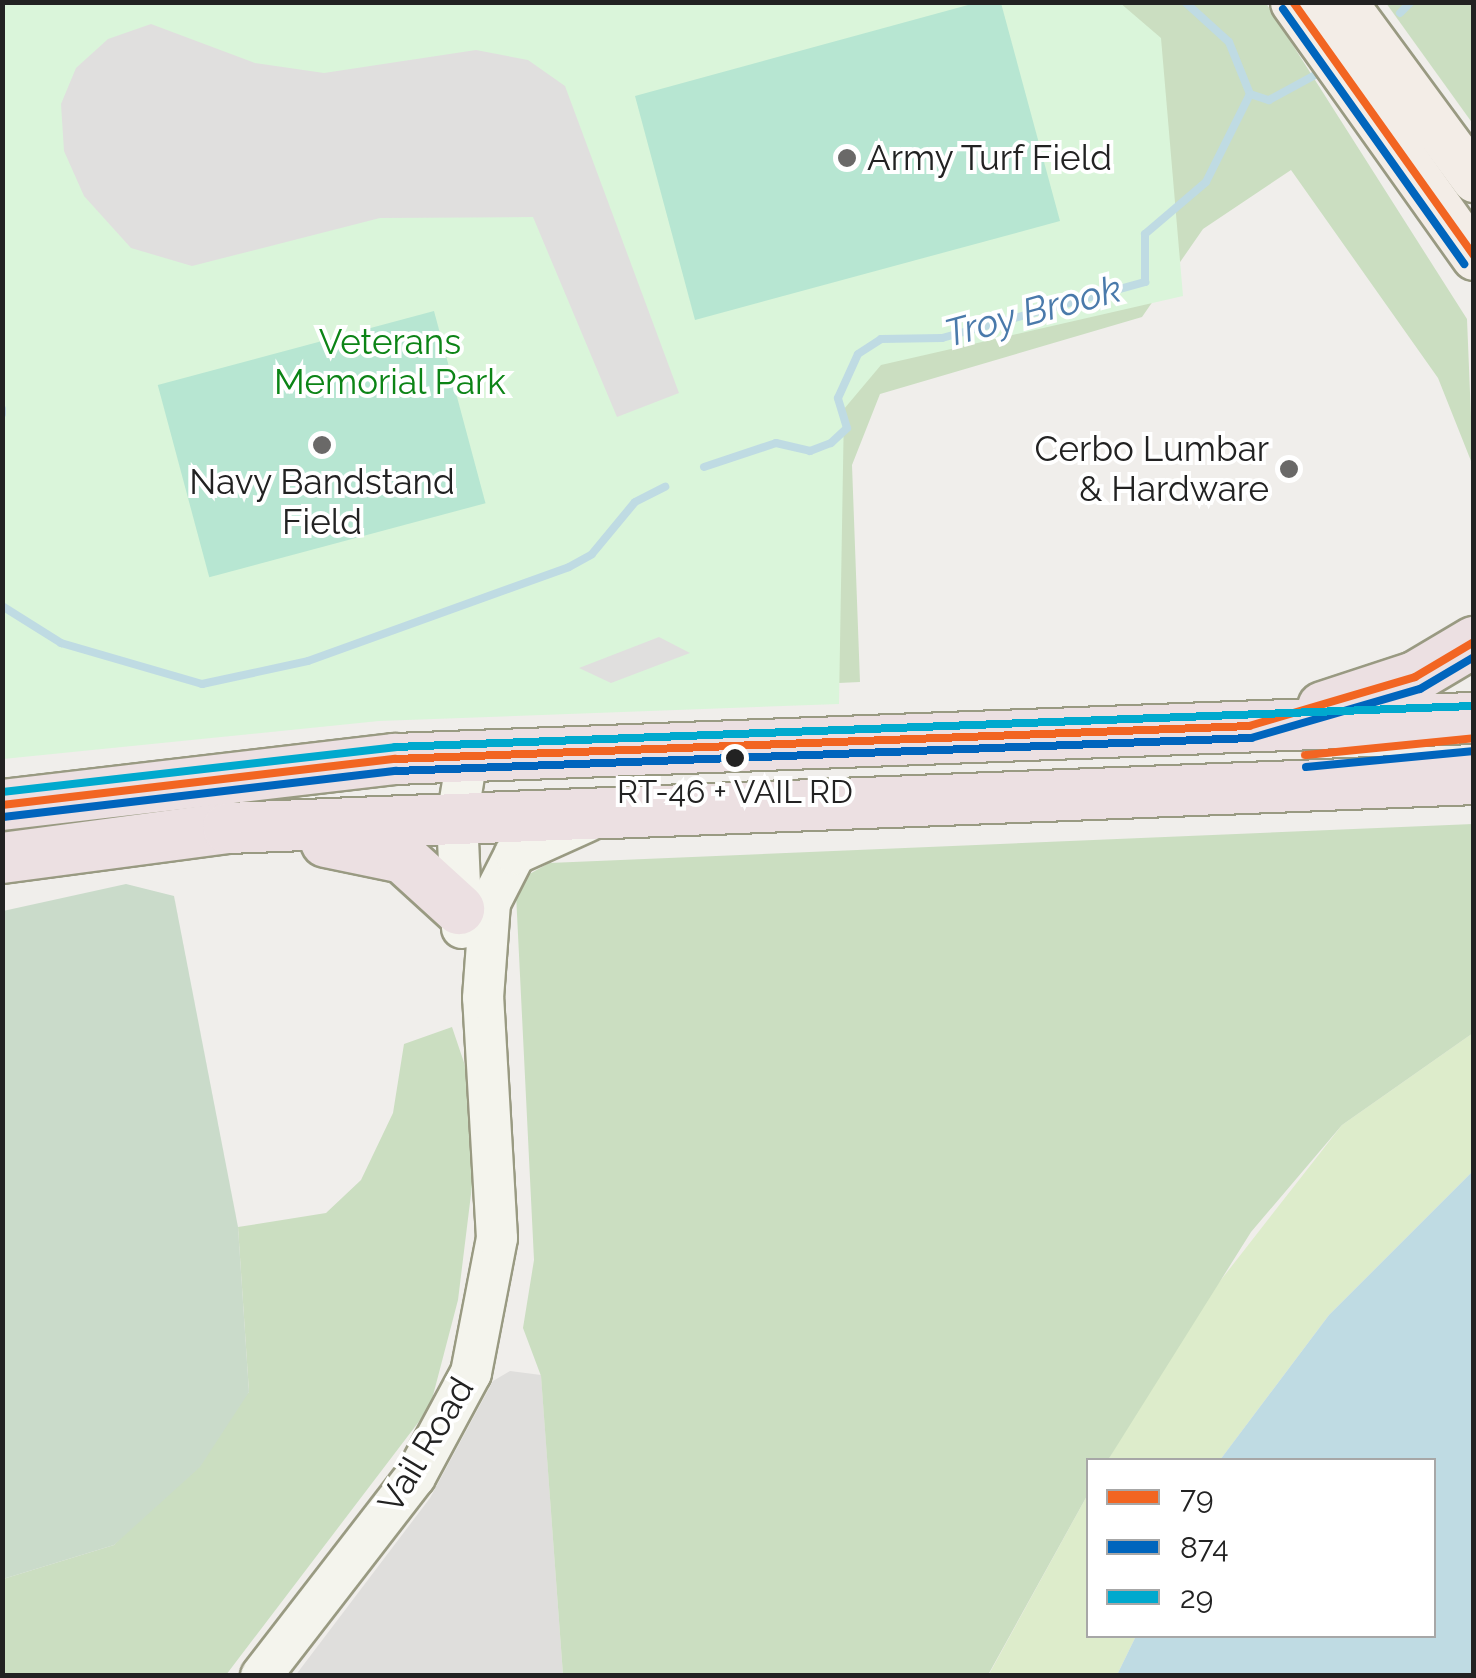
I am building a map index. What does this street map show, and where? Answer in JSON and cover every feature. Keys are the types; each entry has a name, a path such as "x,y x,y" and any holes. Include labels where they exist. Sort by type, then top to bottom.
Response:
{"highway":[{"path":"1249,726 1414,677 1474,642"},
{"path":"2,805 210,775 467,758 1474,718"},
{"path":"731,806 946,770 1424,750 1474,738"},
{"path":"2,858 191,832 624,810 1474,779"},
{"path":"191,832 386,852 424,872 459,909"}],"main road":[{"path":"1293,2 1474,258"},
{"path":"1344,2 1474,179"}],"street":[{"name":"Vail Road","path":"467,758 457,818 459,909 483,998"},
{"name":"Vail Road","path":"261,1676 416,1477 471,1373 497,1238 483,998 490,903 516,854 624,810"}],"shaded area":[{"path":"151,24 255,63 324,73 476,50 528,60 565,86 679,393 617,417 533,217 380,218 192,266 131,248 84,196 64,151 61,104 76,68 108,39"},
{"path":"659,637 690,653 611,683 579,668"},
{"path":"510,1371 541,1375 563,1675 295,1676 430,1498 493,1381"}],"green space":[{"name":"Army Turf Field","path":"979,2 1001,3 1060,221 695,320 635,96"},
{"name":"Veterans Memorial Park","path":"1119,2 1161,38 1183,296 881,365 844,409 839,704 379,721 3,759 3,3"},
{"path":"1068,3 1266,3 1467,319 1473,466 1438,378 1291,170 1203,229 1142,317 880,394 852,465 860,682 817,684 788,367"},
{"path":"1386,3 1473,3 1473,124"},
{"name":"Navy Bandstand Field","path":"434,311 486,503 209,577 158,385"},
{"path":"1473,824 1473,1033 1342,1125 1251,1232 1109,1458 1086,1458 1086,1498 988,1675 563,1675 541,1376 523,1328 534,1260 516,894 526,876 549,863"},
{"path":"126,884 174,896 238,1227 249,1392 200,1467 114,1545 3,1579 3,911"},
{"path":"452,1027 481,1113 458,1300 430,1407 226,1675 3,1676 3,1579 114,1545 249,1392 238,1227 326,1213 361,1180 393,1113 404,1044"},
{"path":"1473,1033 1473,1171 1329,1315 1222,1458 1109,1458 1181,1331 1342,1125"},
{"path":"1086,1498 1086,1638 1135,1638 1117,1675 988,1676"}],"water":[{"path":"1473,1171 1473,1675 1117,1675 1135,1638 1436,1638 1436,1458 1222,1458 1329,1315"}],"waterway":[{"path":"1185,2 1229,42 1250,94"},
{"name":"Troy Brook","path":"1400,13 1411,2"},
{"name":"Troy Brook","path":"704,467 776,443 810,451 831,443 847,428 838,398 858,354 881,339 942,338 1145,282 1145,234 1206,182 1250,94 1269,100 1317,74"},
{"name":"Troy Brook","path":"2,409 2,414"},
{"name":"Troy Brook","path":"2,606 61,643 202,684 308,661 569,567 592,554 635,502 665,487"}],"transit line":[{"name":"79","path":"1293,2 1474,256"},
{"name":"874","path":"1283,9 1464,264"},
{"name":"79","path":"2,805 395,759 1249,726 1415,677 1474,642"},
{"name":"874","path":"3,817 396,771 1251,738 1420,689 1474,657"},
{"name":"29","path":"2,792 395,747 1474,706"},
{"name":"79","path":"1305,755 1474,738"},
{"name":"874","path":"1306,767 1474,751"}],"place":[{"name":"Army Turf Field","path":"847,158"},
{"name":"Navy Bandstand Field","path":"322,445"},
{"name":"Cerbo Lumbar & Hardware","path":"1289,469"},
{"name":"RT-46 + VAIL RD","path":"735,758"}]}
